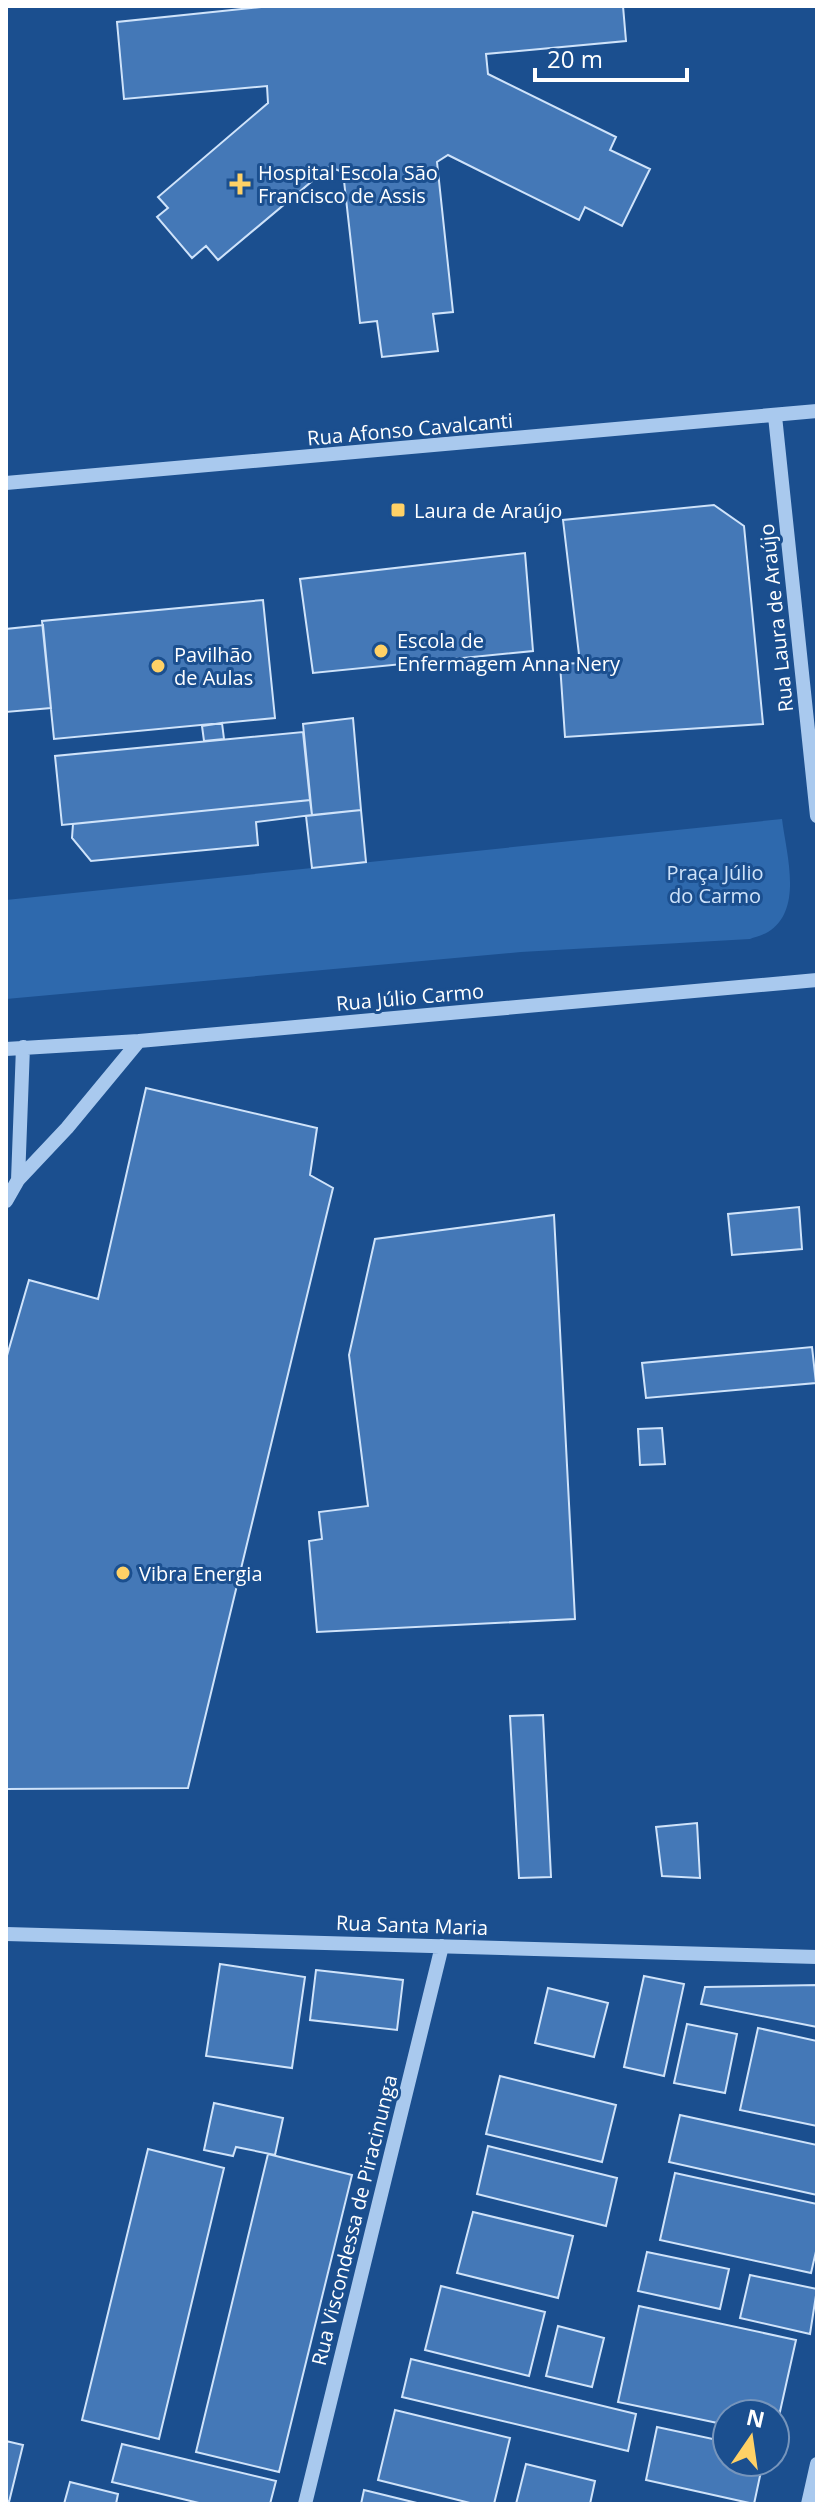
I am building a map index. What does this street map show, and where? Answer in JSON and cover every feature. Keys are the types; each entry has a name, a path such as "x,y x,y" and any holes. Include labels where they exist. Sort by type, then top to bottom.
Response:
{"street":[{"name":"Rua Afonso Cavalcanti","path":"6,483 817,411"},
{"name":"Rua Laura de Araújo","path":"775,416 817,816"},
{"name":"Rua Júlio Carmo","path":"6,1049 139,1041 817,980"},
{"path":"6,1201 18,1180 67,1128 139,1041"},
{"path":"18,1180 23,1047"},
{"name":"Rua Santa Maria","path":"6,1934 817,1957"},
{"name":"Rua Viscondessa de Piracinunga","path":"305,2504 442,1946"},
{"path":"808,2504 817,2464"}],"green space":[{"name":"Praça Júlio do Carmo","path":"782,819 790,880 786,910 768,932 750,939 521,952 6,999 6,900"}],"building":[{"name":"Hospital Escola São Francisco de Assis","path":"271,6 623,6 626,41 486,54 488,74 616,137 610,150 650,169 622,226 585,207 579,220 448,155 437,162 453,312 433,314 438,351 382,357 377,321 360,323 343,172 329,167 218,260 206,246 192,258 157,217 168,208 158,197 268,103 267,86 124,99 117,22"},
{"path":"714,505 744,526 763,724 565,737 560,664 580,663 563,520"},
{"path":"525,553 533,651 313,673 300,579"},
{"name":"Pavilhão de Aulas","path":"263,600 275,718 54,739 42,621"},
{"path":"43,625 51,708 6,712 6,629"},
{"path":"353,718 361,810 312,815 303,724"},
{"path":"222,723 224,739 204,741 202,726"},
{"path":"303,732 310,800 62,825 55,756"},
{"path":"310,800 312,815 256,822 258,845 91,861 72,838 73,824"},
{"path":"361,810 366,862 312,868 306,816"},
{"name":"Vibra Energia","path":"146,1088 317,1128 310,1175 333,1188 188,1788 6,1789 6,1359 29,1280 98,1299"},
{"path":"799,1207 802,1249 732,1255 728,1214"},
{"path":"554,1215 575,1619 317,1632 309,1541 322,1539 319,1512 368,1506 349,1355 375,1239"},
{"path":"812,1347 816,1383 646,1398 642,1363"},
{"path":"662,1428 665,1464 640,1465 638,1429"},
{"path":"543,1715 551,1877 519,1878 510,1716"},
{"path":"697,1823 700,1878 662,1876 656,1827"},
{"path":"220,1964 305,1977 292,2068 206,2056"},
{"path":"316,1970 403,1980 397,2030 310,2020"},
{"path":"644,1976 684,1984 664,2076 624,2067"},
{"path":"817,1985 817,2027 701,2004 705,1987"},
{"path":"548,1988 608,2003 594,2057 535,2043"},
{"path":"687,2024 737,2034 725,2093 674,2083"},
{"path":"758,2028 817,2041 817,2126 740,2110"},
{"path":"500,2076 616,2105 602,2162 486,2134"},
{"path":"214,2103 283,2118 275,2155 236,2147 233,2156 204,2150"},
{"path":"680,2115 817,2145 817,2195 669,2162"},
{"path":"488,2146 617,2178 606,2226 477,2194"},
{"path":"148,2149 224,2168 159,2439 82,2420"},
{"path":"268,2154 352,2175 279,2472 196,2452"},
{"path":"675,2173 817,2204 817,2247 811,2273 660,2240"},
{"path":"473,2212 573,2236 558,2298 457,2273"},
{"path":"647,2252 729,2269 720,2309 638,2291"},
{"path":"750,2275 817,2289 810,2334 740,2318"},
{"path":"441,2286 545,2312 529,2376 425,2350"},
{"path":"639,2306 796,2340 783,2398 711,2398 711,2422 618,2402"},
{"path":"558,2326 604,2338 592,2387 546,2376"},
{"path":"411,2359 636,2414 628,2451 402,2397"},
{"path":"395,2410 510,2438 494,2504 474,2504 378,2480"},
{"path":"657,2427 711,2439 711,2478 760,2478 754,2504 646,2480"},
{"path":"6,2441 23,2445 9,2502 6,2501"},
{"path":"122,2444 276,2481 270,2504 203,2504 112,2482"},
{"path":"526,2464 595,2481 590,2504 516,2504"},
{"path":"70,2482 118,2494 116,2504 64,2504"},
{"path":"364,2490 421,2504 361,2504"}],"place":[{"name":"Hospital Escola São Francisco de Assis","path":"240,184"},
{"name":"Laura de Araújo","path":"398,510"},
{"name":"Escola de Enfermagem Anna Nery","path":"381,651"},
{"name":"Pavilhão de Aulas","path":"158,666"},
{"name":"Vibra Energia","path":"123,1573"}]}
